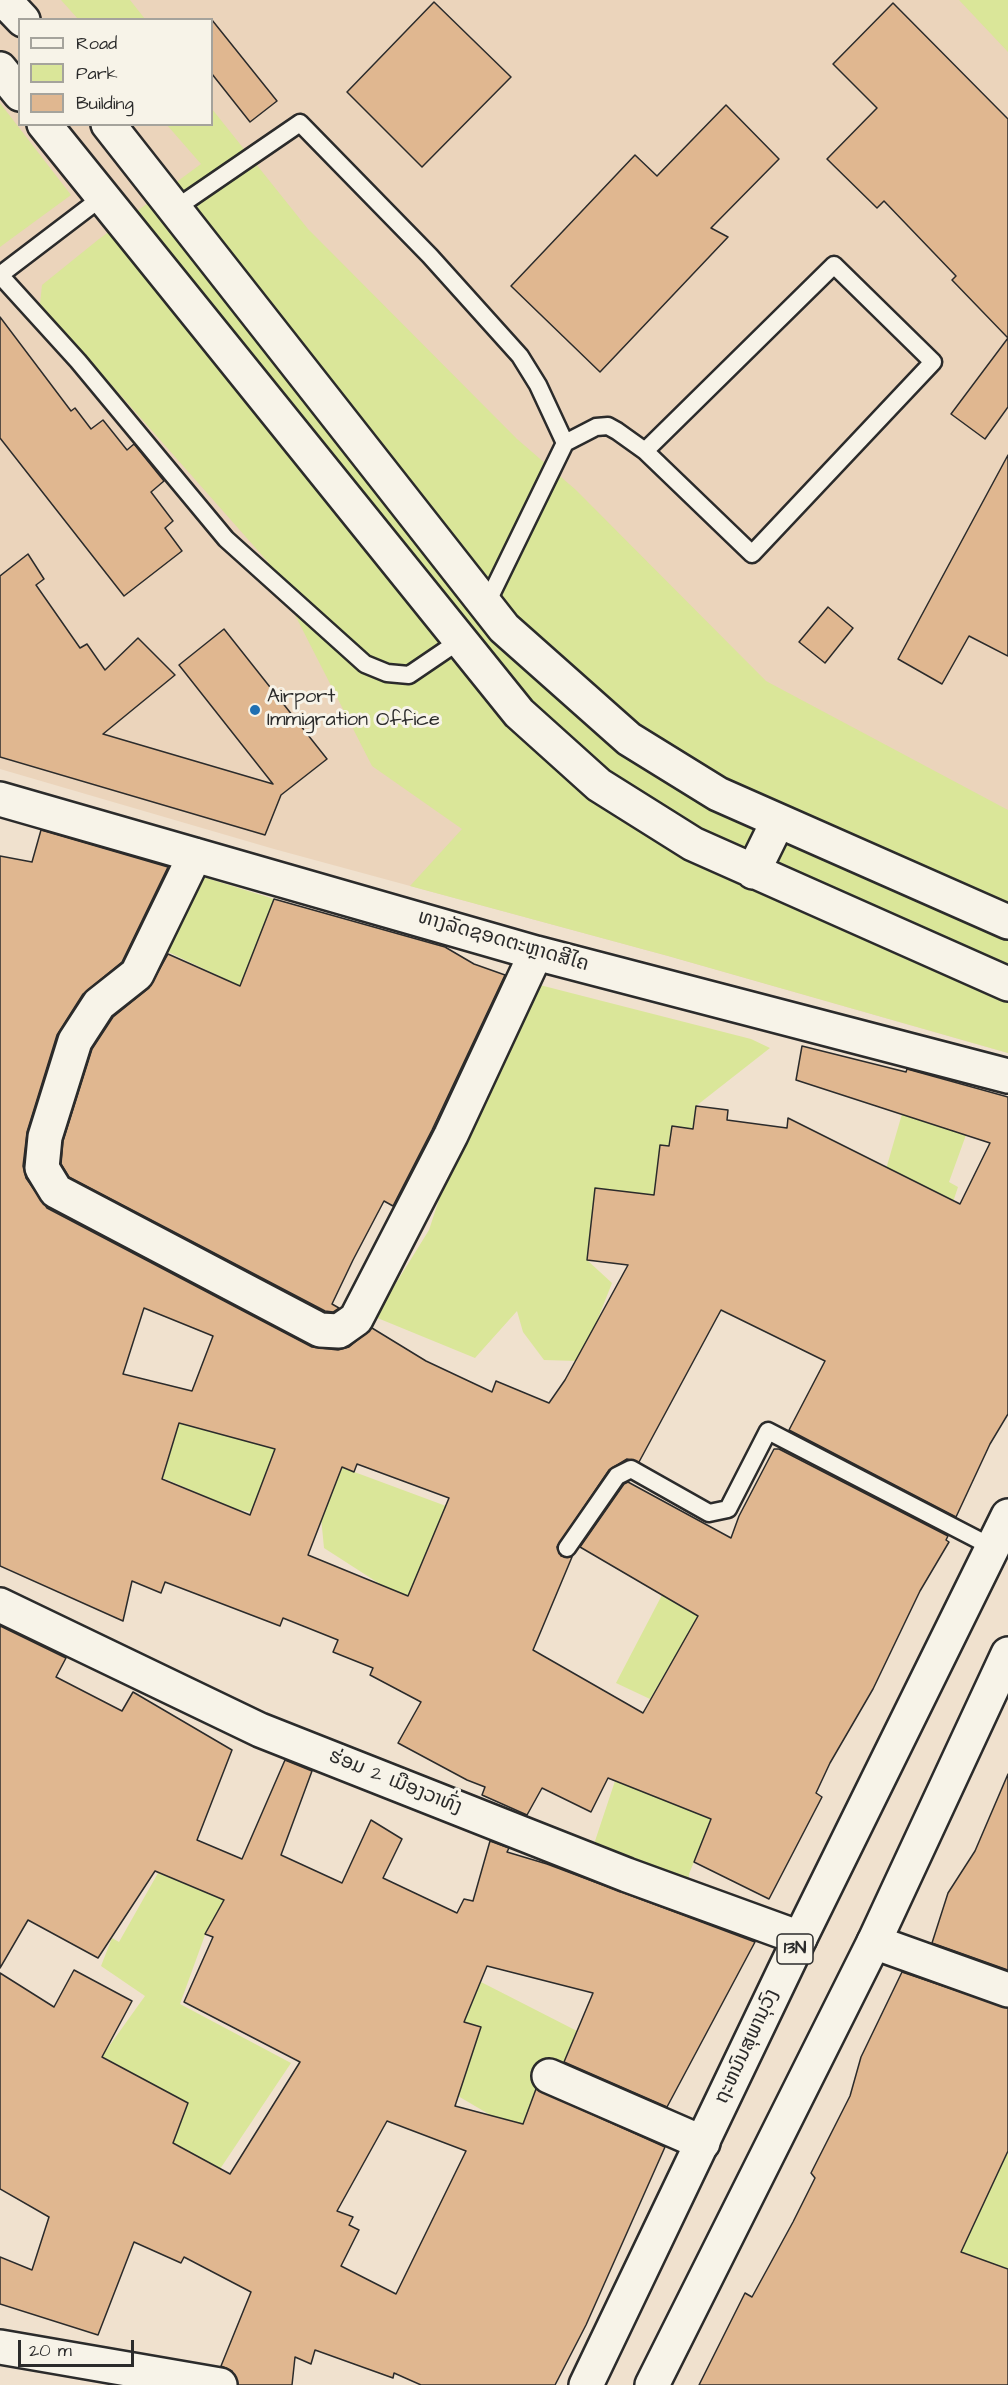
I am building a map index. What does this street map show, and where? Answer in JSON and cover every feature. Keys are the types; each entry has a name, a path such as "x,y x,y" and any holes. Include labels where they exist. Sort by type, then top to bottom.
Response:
{"main road":[{"path":"4,0 21,18"},
{"path":"0,69 18,92"},
{"path":"46,126 101,198 519,713 599,785 693,844 1008,984"},
{"path":"110,126 504,628 548,669 629,739 718,794 1008,922"},
{"path":"101,198 141,164"},
{"path":"458,635 486,605"},
{"name":"ທາງລັດຊອດຕະຫຼາດສີໄຄ","path":"0,799 536,953 1008,1076"},
{"path":"753,872 778,821"},
{"path":"195,855 138,974 99,1004 75,1041 45,1137 42,1168 56,1191 320,1330 339,1331 356,1318 452,1135 536,953"},
{"name":"ຖະຫນົນສຸພານຸວົງ","path":"586,2385 800,1938 1008,1516"},
{"name":"ຮ່ອມ 2 ເມືອງວາທົ່ງ","path":"0,1605 260,1730 627,1875 800,1938"},
{"path":"652,2385 874,1942 1008,1654"},
{"path":"874,1942 1008,1990"},
{"path":"549,2076 703,2143"},
{"path":"0,2348 220,2385"}],"lane":[{"path":"176,208 300,123 429,256 520,356 538,385 565,442"},
{"path":"101,198 0,275 78,361 226,539 365,664 387,673 409,675 458,635"},
{"path":"486,605 565,442 596,427 608,426 645,451 752,554 933,362 834,265 645,451"},
{"path":"567,1548 617,1476 631,1469 709,1513 728,1509 768,1431 992,1547"}],"shaded area":[{"path":"0,0 1008,0 1008,1053 668,956 274,849 0,769"}],"green space":[{"path":"61,0 130,0 144,18 77,18"},
{"path":"959,0 1008,0 1008,52"},
{"path":"0,103 71,195 0,247"},
{"path":"213,110 308,229 517,439 576,490 766,681 1008,810 1008,1053 668,956 410,886 462,829 372,766 268,562 40,304 42,285 99,239 201,164 168,126 213,126"},
{"path":"184,871 274,899 240,986 145,941"},
{"path":"528,982 751,1039 770,1048 696,1106 693,1129 672,1126 669,1146 660,1145 654,1195 587,1260 612,1283 593,1331 576,1361 544,1360 523,1332 517,1311 475,1358 375,1317 429,1230 460,1135"},
{"path":"902,1114 966,1135 949,1182 958,1187 953,1202 884,1176"},
{"path":"179,1423 322,1460 446,1506 408,1598 374,1611 383,1586 324,1548 321,1517 268,1468 251,1512 235,1509 163,1478"},
{"path":"712,1579 718,1685 672,1661 650,1699 616,1683 662,1595"},
{"path":"615,1781 716,1808 689,1874 688,1887 590,1856"},
{"path":"158,1873 224,1900 205,1935 180,2004 291,2063 220,2169 173,2143 135,2075 102,2056 145,1996 101,1966 112,1938 119,1942"},
{"path":"481,1982 577,2031 550,2094 537,2088 523,2124 492,2116 458,2096 481,2028 464,2022"},
{"path":"1008,2151 1008,2269 961,2252"}],"building":[{"path":"434,2 511,77 422,167 347,92"},
{"path":"893,3 1008,119 1008,338 952,280 956,276 884,201 877,208 827,159 877,108 833,64"},
{"path":"213,21 277,101 250,122 213,75"},
{"path":"726,105 779,159 711,228 728,237 600,372 511,286 635,155 657,176"},
{"path":"0,317 71,411 75,408 91,429 103,420 127,450 134,444 164,481 151,492 173,521 165,528 182,551 124,596 0,438"},
{"path":"1008,338 1008,407 985,439 951,414"},
{"path":"1008,455 1008,656 969,636 942,684 898,659"},
{"path":"28,554 44,579 36,585 80,648 87,644 105,670 138,638 175,675 103,734 273,784 179,665 224,629 327,759 281,795 265,835 0,757 0,576"},
{"path":"828,607 853,628 825,663 799,642"},
{"path":"41,830 168,867 122,962 83,994 57,1035 27,1132 23,1166 26,1178 47,1208 312,1347 338,1350 349,1347 372,1328 426,1361 492,1392 496,1381 549,1403 565,1380 628,1265 587,1260 595,1188 654,1195 660,1145 669,1146 672,1126 693,1129 696,1106 728,1110 727,1120 787,1128 788,1118 960,1204 990,1143 796,1080 802,1046 906,1072 907,1069 1008,1097 1008,1414 990,1444 956,1517 789,1430 825,1361 721,1310 639,1462 627,1459 609,1470 557,1547 561,1556 572,1557 533,1650 643,1713 698,1616 580,1547 624,1484 628,1482 731,1538 739,1516 774,1449 779,1449 948,1536 946,1540 949,1542 920,1591 873,1689 830,1763 816,1793 822,1797 769,1899 694,1862 711,1819 608,1778 591,1812 542,1788 527,1815 482,1795 485,1787 467,1780 398,1743 421,1702 370,1675 373,1668 333,1652 338,1640 283,1618 280,1626 165,1582 161,1593 132,1581 123,1621 0,1566 0,856 32,862","holes":["144,1308 213,1336 192,1391 123,1374","179,1423 275,1449 250,1515 162,1479","357,1464 449,1498 408,1596 308,1555 342,1467 354,1472"]},
{"path":"274,899 445,947 474,964 505,975 432,1130 393,1206 384,1201 353,1260 332,1304 339,1308 333,1312 325,1311 69,1177 61,1164 63,1141 92,1049 113,1017 149,988 168,954 240,986"},
{"path":"0,1626 66,1658 56,1677 122,1711 133,1692 232,1750 197,1840 242,1859 285,1760 312,1771 281,1855 342,1883 371,1820 402,1839 383,1878 457,1913 464,1899 473,1901 490,1841 509,1848 507,1852 547,1864 755,1942 667,2107 564,2062 593,1993 487,1966 464,2022 481,2027 455,2106 523,2124 536,2089 665,2147 586,2325 555,2385 421,2385 394,2373 393,2378 315,2350 311,2364 295,2357 292,2385 238,2385 232,2371 221,2366 251,2292 184,2257 181,2263 134,2242 98,2335 0,2304 0,2257 32,2270 49,2217 0,2189 0,1973 54,2007 74,1970 132,2001 102,2057 188,2103 173,2143 230,2174 300,2062 184,2002 213,1937 205,1934 224,1900 155,1871 98,1958 28,1920 0,1968","holes":["387,2121 466,2151 396,2294 341,2266 359,2230 349,2225 353,2217 337,2211"]},
{"path":"1008,1774 1008,1970 932,1943 948,1893 975,1851"},
{"path":"902,1972 1008,2008 1008,2151 961,2252 1008,2269 1008,2385 699,2385 745,2293 752,2297 815,2178 811,2173 850,2096 861,2057"}],"place":[{"name":"Airport Immigration Office","path":"255,710"}]}
